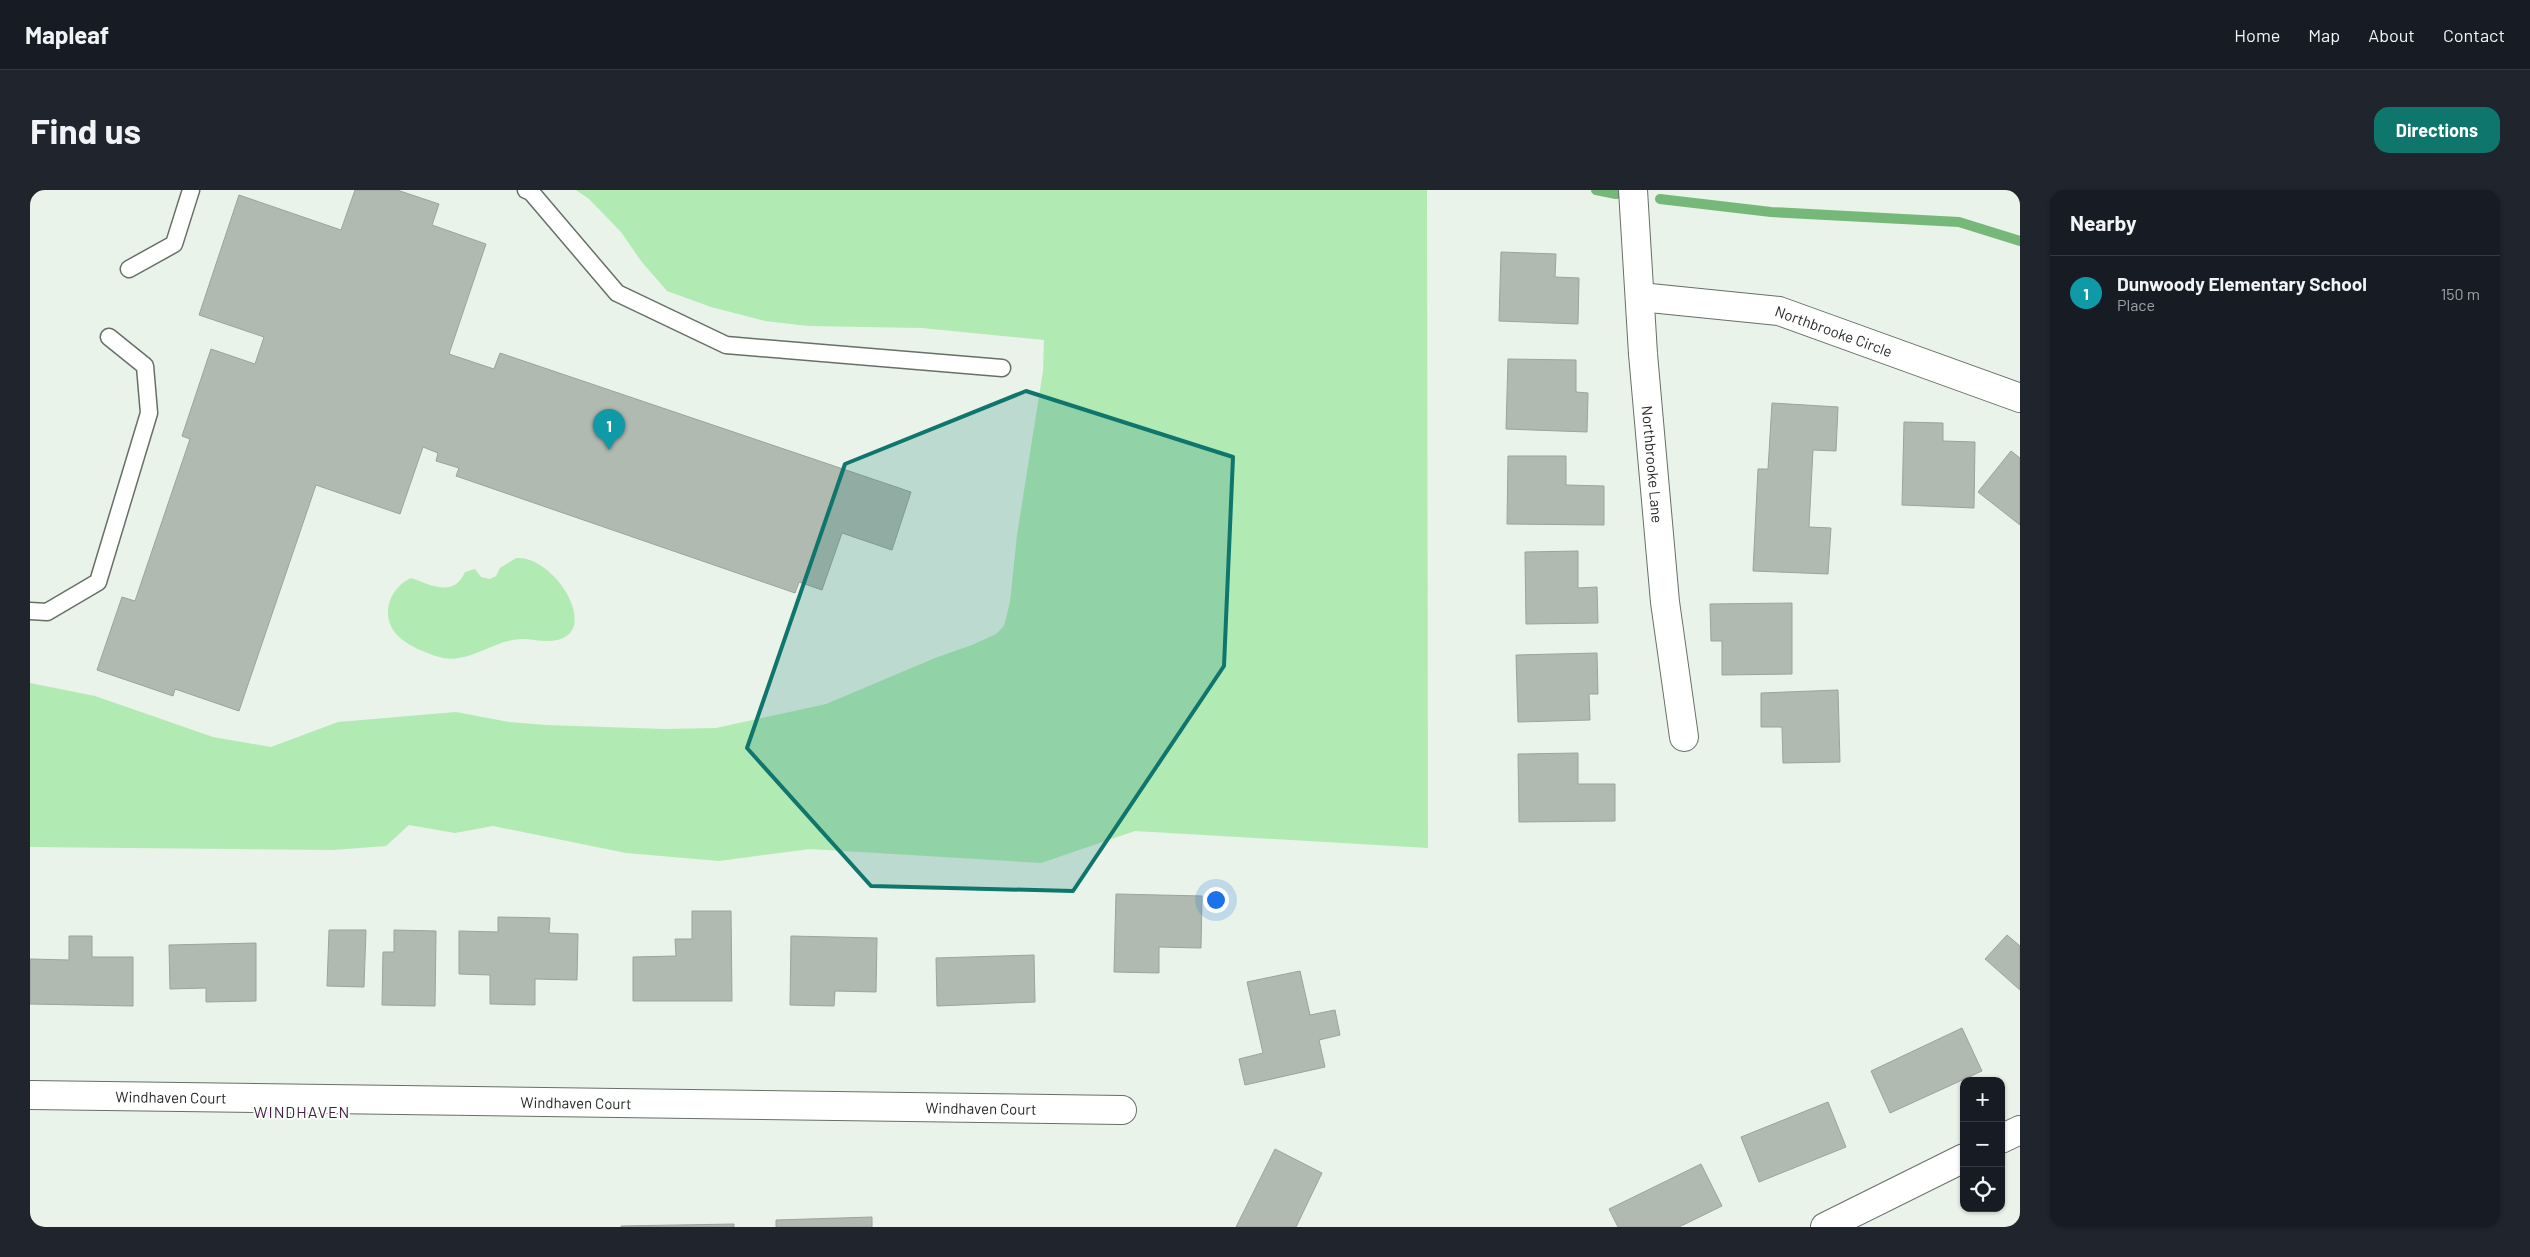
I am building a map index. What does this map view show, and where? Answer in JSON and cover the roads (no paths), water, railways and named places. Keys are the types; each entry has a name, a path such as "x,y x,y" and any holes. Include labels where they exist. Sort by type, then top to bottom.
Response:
{"street":[{"name":"Northbrooke Lane","path":"1633,190 1665,602 1684,737"},
{"name":"Northbrooke Circle","path":"1640,297 1779,311 2020,398"},
{"name":"Windhaven Court","path":"30,1095 1122,1110"},
{"path":"2005,1137 2020,1130"},
{"path":"1826,1227 1960,1160"}],"lane":[{"path":"130,269 174,244 191,190"},
{"path":"526,190 532,192 617,293 726,345 1002,368"},
{"path":"30,612 47,612 98,582 149,413 145,366 109,337"}],"waterway":[{"path":"1596,190 1616,194"},
{"path":"1660,199 1771,212 1959,222 2020,241"}],"place":[{"name":"Dunwoody Elementary School","path":"609,450"}],"district":[{"name":"WINDHAVEN","path":"302,1111"}]}
